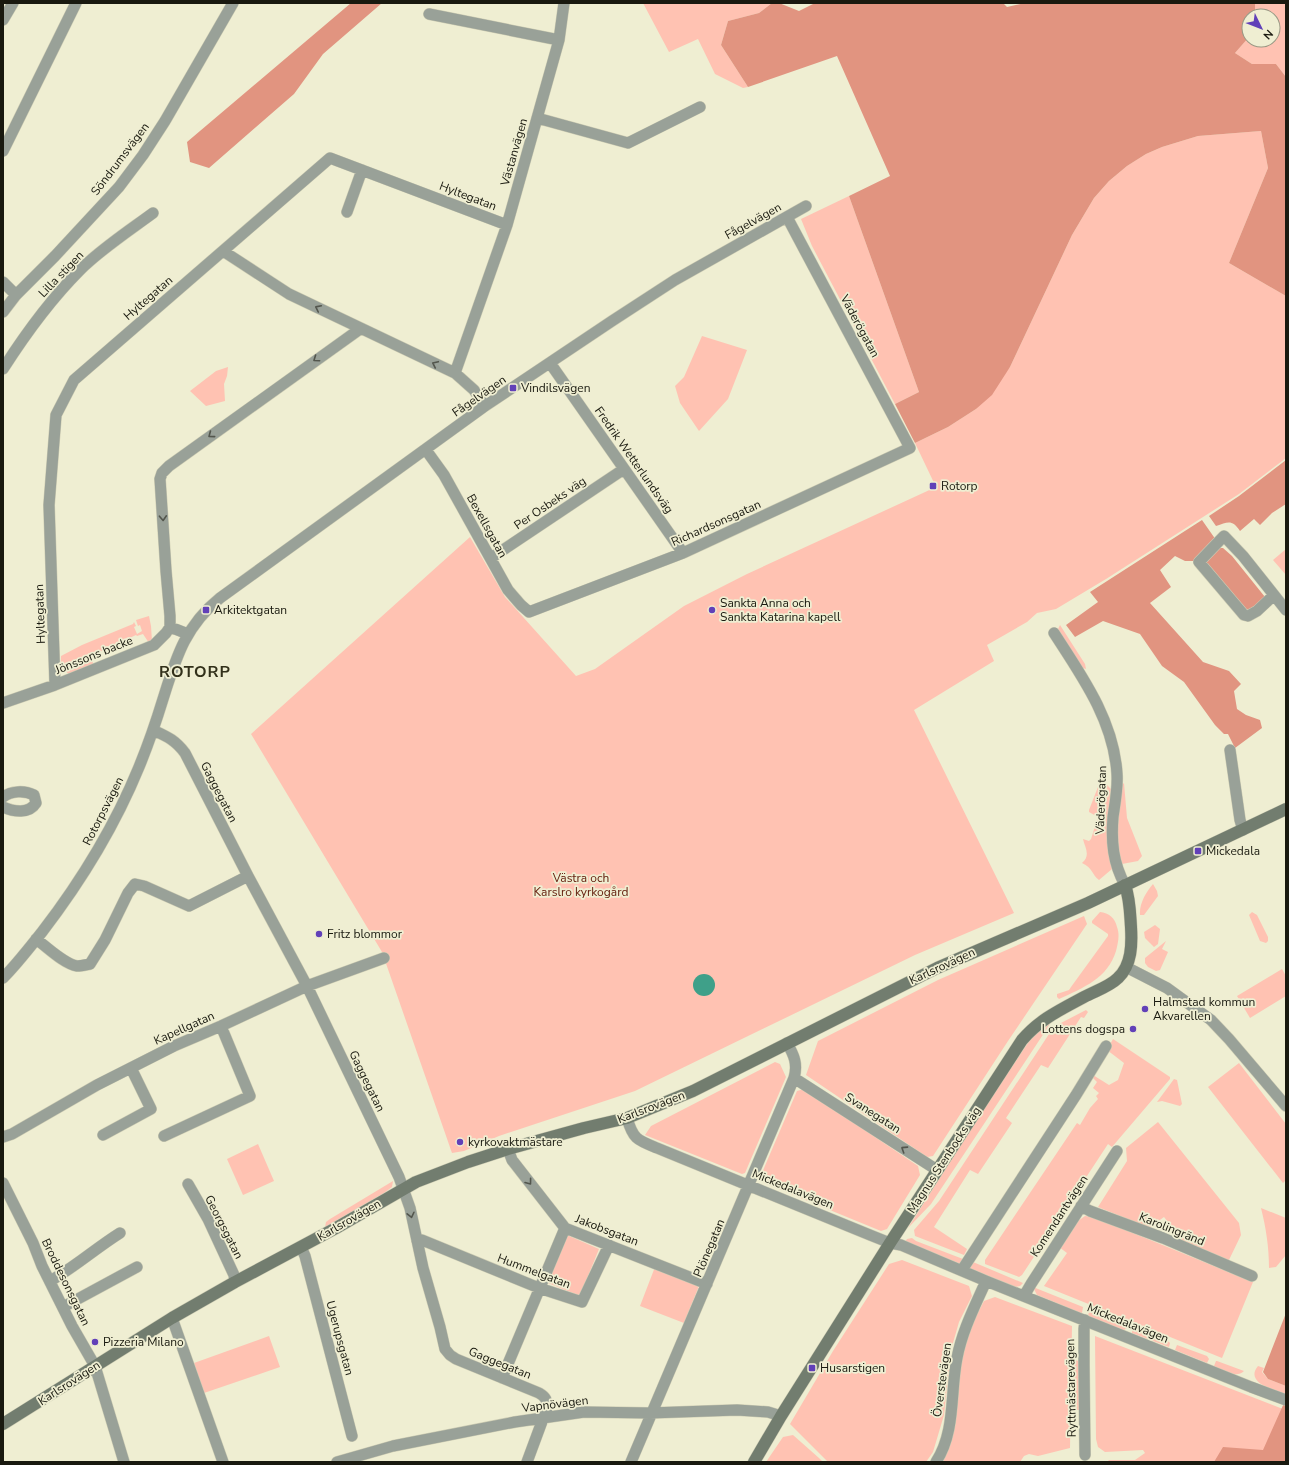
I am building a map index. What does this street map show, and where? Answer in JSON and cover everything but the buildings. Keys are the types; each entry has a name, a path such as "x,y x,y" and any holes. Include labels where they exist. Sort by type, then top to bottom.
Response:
{"street":[{"path":"3,20 13,3"},
{"path":"3,151 76,3"},
{"name":"Söndrumsvägen","path":"3,312 16,295 55,256 119,187 143,155 165,121 233,3"},
{"name":"Västanvägen","path":"455,373 507,225 559,40 564,3"},
{"path":"429,14 559,40"},
{"path":"537,118 628,143 700,107"},
{"name":"Hyltegatan","path":"55,685 49,505 56,415 74,380 330,158 507,225"},
{"path":"347,212 362,170"},
{"name":"Fågelvägen","path":"188,634 206,610 220,598 485,406 675,280 806,206"},
{"name":"Lilla stigen","path":"3,368 46,308 81,269 153,213"},
{"name":"Väderögatan","path":"787,217 910,448"},
{"path":"223,251 289,294 455,373 474,390 485,406"},
{"path":"3,282 16,295"},
{"path":"188,634 170,627 160,480 162,473 169,466 232,419 360,329"},
{"name":"Fredrik Wetterlundsväg","path":"550,363 683,553"},
{"name":"Richardsonsgatan","path":"529,612 683,553 910,448"},
{"name":"Bexellsgatan","path":"426,450 444,475 508,590 529,612"},
{"name":"Per Osbeks väg","path":"491,558 624,468"},
{"path":"1274,595 1257,611 1248,616 1241,611 1199,562 1224,536 1244,556 1286,610"},
{"name":"Jönssons backe","path":"3,703 55,685 154,645 170,627"},
{"name":"Väderögatan","path":"1054,633 1093,695 1109,733 1115,754 1117,775 1113,818 1114,858 1125,885"},
{"name":"Rotorpsvägen","path":"3,978 63,905 90,865 110,830 132,782 153,730 175,661 188,634"},
{"name":"Gaggegatan","path":"153,730 171,738 185,754 307,986 404,1189 423,1268 445,1349 456,1359 539,1393 545,1397 547,1408 542,1418"},
{"path":"1230,750 1240,820 1244,830"},
{"path":"3,797 9,792 28,792 34,795 36,803 33,808 29,810 12,811 3,807"},
{"name":"Karlsrovägen","path":"3,1424 172,1318 416,1182 468,1162 508,1149 627,1118 693,1091 787,1042 937,968 1088,903 1286,809"},
{"path":"36,939 64,961 72,965 79,966 90,964 105,940 128,893 135,884 144,886 189,906 248,876"},
{"name":"Magnus Stenbocks väg","path":"754,1462 780,1416 1022,1040 1032,1029 1054,1013 1119,978 1126,967 1131,953 1132,935 1129,900 1125,885"},
{"name":"Kapellgatan","path":"3,1137 12,1134 97,1085 174,1046 307,986 384,958"},
{"path":"1126,967 1167,988 1211,1020 1286,1106"},
{"path":"164,1136 250,1096 221,1026"},
{"name":"Plönegatan","path":"631,1462 794,1078 796,1060 787,1042"},
{"path":"962,1270 1076,1095 1106,1046"},
{"path":"103,1135 151,1109 131,1068"},
{"name":"Svanegatan","path":"794,1078 937,1170"},
{"name":"Mickedalavägen","path":"627,1118 632,1134 643,1142 890,1243 901,1245 986,1281 1286,1400"},
{"name":"Jakobsgatan","path":"508,1149 512,1160 566,1228 707,1284"},
{"name":"Komendantvägen","path":"1024,1296 1117,1151"},
{"name":"Broddesonsgatan","path":"3,1183 34,1243 42,1266 96,1366 124,1462"},
{"name":"Georgsgatan","path":"188,1184 208,1219 234,1275 235,1282"},
{"name":"Karolingränd","path":"1081,1206 1090,1211 1163,1238 1252,1276"},
{"path":"502,1378 539,1288 566,1228"},
{"path":"50,1281 69,1271 96,1249 120,1233"},
{"name":"Hummelgatan","path":"417,1241 422,1240 539,1288 582,1302 609,1245"},
{"name":"Ugerupsgatan","path":"301,1246 305,1256 352,1436"},
{"path":"63,1307 137,1267"},
{"name":"Överstevägen","path":"936,1462 943,1449 947,1435 951,1415 956,1359 962,1337 986,1281"},
{"path":"172,1318 223,1462"},
{"name":"Ryttmästarevägen","path":"1085,1320 1085,1455"},
{"name":"Vapnövägen","path":"337,1462 393,1446 515,1422 584,1412 653,1413 737,1410 768,1412 780,1416"},
{"path":"527,1462 542,1418"}],"green space":[{"path":"643,3 772,3 759,13 728,21 721,45 748,87 743,88 715,74 698,39 669,52"},
{"path":"1255,3 1286,3 1286,77 1276,64 1252,64 1235,53 1241,46 1241,48 1281,48 1281,8 1255,8"},
{"name":"Västra och Karslro kyrkogård","path":"1261,131 1268,168 1229,263 1286,296 1286,458 1239,494 1106,579 1056,609 1037,613 1027,622 987,645 994,661 914,710 1014,913 915,955 635,1091 499,1136 464,1151 452,1153 382,952 251,734 470,537 505,597 576,676 595,669 684,606 747,574 936,487 915,443 948,427 976,409 1010,367 1072,235 1094,198 1109,181 1127,166 1146,154 1162,147 1198,136"},
{"path":"849,196 919,392 895,404 812,246 801,219"},
{"path":"702,336 747,350 728,399 699,431 680,403 675,386 684,377"},
{"path":"228,367 224,384 225,401 206,406 190,391 216,371"},
{"path":"1286,549 1286,575 1273,560"},
{"path":"149,616 152,641 149,643 143,634 136,635 91,656 94,667 69,674 61,668 61,656 82,645 133,624 134,622 136,626 134,627 137,634 142,631 136,620"},
{"path":"1060,625 1085,664 1086,669 1083,668 1058,629"},
{"path":"1124,783 1127,818 1142,856 1138,861 1122,864 1120,861 1117,833 1122,785"},
{"path":"1106,784 1111,789 1108,817 1112,869 1099,880 1086,865 1082,863 1087,854 1083,839 1089,841 1091,839 1098,817 1089,812 1089,810 1098,787"},
{"path":"1153,884 1158,896 1144,915 1140,915 1144,898"},
{"path":"1100,912 1111,916 1115,921 1118,930 1118,942 1112,960 1101,975 1094,981 1059,999 1057,994 1069,990 1108,936 1108,934 1092,923"},
{"path":"1252,912 1257,915 1268,937 1268,941 1266,943 1260,941 1249,915"},
{"path":"1084,916 1087,924 933,1156 927,1157 806,1075 818,1041 938,980"},
{"path":"1155,925 1160,929 1158,944 1154,947 1145,938 1144,932"},
{"path":"1166,941 1162,949 1168,952 1160,970 1156,971 1148,967 1145,963 1145,958"},
{"path":"1282,969 1286,976 1286,996 1250,1018 1237,996"},
{"path":"1086,1010 1088,1012 1084,1018 1081,1017 1048,1068 1041,1065 1006,1118 1012,1123 978,1174 970,1170 934,1227 967,1249 964,1255 915,1236 914,1230 939,1201 1051,1031 1059,1024"},
{"path":"1050,1024 931,1204 908,1228 994,1093 1030,1040 1036,1033"},
{"path":"1113,1039 1170,1077 1170,1079 1112,1147 1108,1144 1022,1275 1019,1277 985,1264 985,1260 1077,1123 1080,1125 1090,1108 1098,1099 1096,1096 1099,1093 1093,1088 1097,1082 1092,1077 1093,1075 1109,1085 1118,1080 1124,1063 1107,1050"},
{"path":"775,1062 780,1064 786,1077 745,1173 742,1174 645,1135 651,1126"},
{"path":"1239,1063 1286,1124 1286,1180 1283,1183 1208,1087"},
{"path":"1174,1079 1177,1080 1182,1104 1180,1106 1162,1101 1157,1102"},
{"path":"804,1089 918,1166 920,1175 887,1229 881,1231 764,1183 761,1175 797,1091"},
{"path":"1158,1122 1239,1223 1241,1235 1228,1262 1187,1246 1164,1217 1149,1228 1098,1207 1127,1161 1126,1148"},
{"path":"258,1144 274,1181 243,1195 227,1159"},
{"path":"393,1181 392,1187 384,1193 325,1227 326,1222 330,1219"},
{"path":"1261,1208 1286,1218 1286,1255 1276,1267 1269,1268 1267,1238"},
{"path":"1085,1216 1094,1217 1253,1282 1222,1358 1044,1286 1067,1253 1059,1247 1078,1221"},
{"path":"567,1235 599,1249 580,1296 548,1283"},
{"path":"912,1238 916,1241 963,1259 960,1263 958,1263 905,1242 907,1239"},
{"path":"902,1260 969,1286 972,1296 959,1322 951,1350 944,1415 933,1452 926,1462 828,1462 790,1424 833,1351 889,1264"},
{"path":"973,1262 1023,1283 1020,1286 1015,1287 970,1269 968,1267"},
{"path":"655,1267 699,1286 684,1323 640,1306"},
{"path":"1033,1287 1083,1307 1082,1313 1037,1295"},
{"path":"995,1297 1072,1326 1070,1448 1038,1456 1029,1454 1024,1456 1020,1462 943,1462 955,1427 961,1362 970,1328 984,1301"},
{"path":"1091,1311 1128,1325 1127,1328 1124,1330 1090,1317 1088,1314"},
{"path":"1134,1328 1167,1340 1170,1343 1169,1347 1132,1333"},
{"path":"269,1336 280,1367 204,1393 194,1363"},
{"path":"1095,1336 1283,1409 1266,1454 1216,1462 1107,1462 1109,1460 1135,1460 1145,1453 1143,1450 1105,1452 1098,1447 1096,1439"},
{"path":"1177,1345 1207,1356 1209,1359 1207,1363 1175,1350"},
{"path":"1074,1360 1079,1361 1080,1410 1074,1410"},
{"path":"1216,1361 1244,1371 1237,1374 1229,1373 1214,1366"},
{"path":"1258,1366 1264,1368 1262,1372 1268,1379 1286,1386 1286,1394 1269,1388 1258,1381 1255,1377 1255,1372"},
{"path":"793,1435 823,1462 766,1462 783,1437"}],"shaded area":[{"path":"351,3 382,3 323,54 294,94 209,168 190,162 187,142"},
{"path":"772,3 779,3 799,11 815,3 1003,3 1007,7 1025,3 1255,3 1255,8 1241,8 1241,46 1235,53 1252,64 1276,64 1286,77 1286,296 1229,263 1268,168 1261,131 1198,136 1162,147 1146,154 1127,166 1109,181 1094,198 1072,235 1010,367 992,395 976,409 948,427 915,443 895,404 919,392 849,196 890,176 837,56 748,87 721,45 728,21 759,13"},
{"path":"1286,460 1286,504 1272,513 1260,525 1254,519 1240,531 1230,522 1216,526 1209,516 1239,496"},
{"path":"1202,520 1216,540 1203,555 1193,561 1185,561 1175,556 1160,570 1171,587 1150,603 1203,662 1229,671 1241,684 1234,691 1237,709 1246,715 1260,720 1262,728 1235,748 1228,734 1224,734 1215,725 1184,682 1162,666 1140,634 1103,621 1075,637 1066,625 1098,602 1090,592"},
{"path":"1218,548 1223,548 1232,556 1265,597 1248,613 1204,563"},
{"path":"1286,1313 1286,1386 1268,1379 1263,1372"},
{"path":"1284,1403 1286,1404 1286,1462 1214,1462 1223,1447 1263,1450"}],"water":[{"path":"700,974 708,974 715,981 715,989 708,996 700,996 693,989 693,981"}],"place":[{"name":"Vindilsvägen","path":"513,388"},
{"name":"Rotorp","path":"933,486"},
{"name":"Arkitektgatan","path":"206,610"},
{"name":"Sankta Anna och Sankta Katarina kapell","path":"712,610"},
{"name":"Mickedala","path":"1198,851"},
{"name":"Fritz blommor","path":"319,934"},
{"name":"Halmstad kommun Akvarellen","path":"1145,1009"},
{"name":"Lottens dogspa","path":"1133,1029"},
{"name":"kyrkovaktmästare","path":"460,1142"},
{"name":"Pizzeria Milano","path":"95,1342"},
{"name":"Husarstigen","path":"812,1368"}],"district":[{"name":"ROTORP","path":"195,671"}]}
